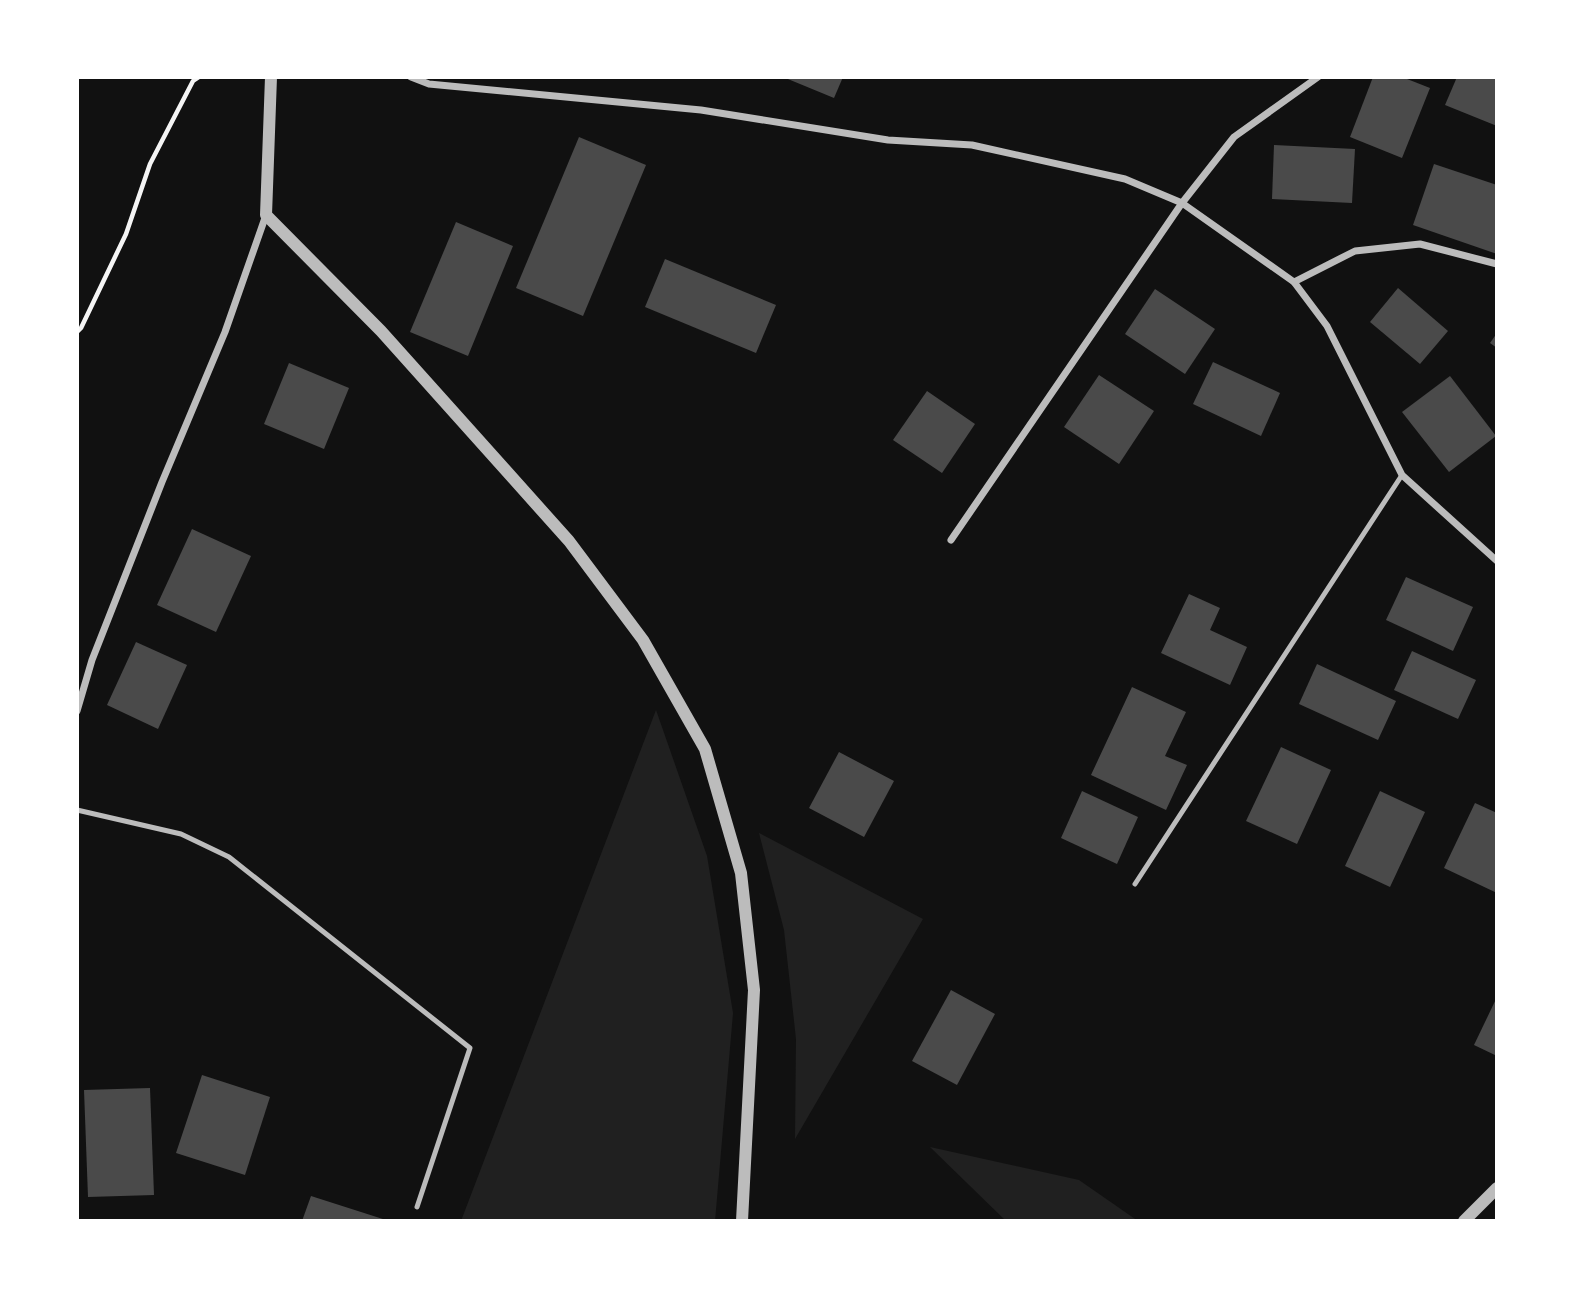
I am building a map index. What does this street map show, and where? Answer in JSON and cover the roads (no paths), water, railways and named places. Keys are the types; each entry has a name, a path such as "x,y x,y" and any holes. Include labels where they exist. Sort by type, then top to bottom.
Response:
{"street":[{"path":"77,712 92,660 225,332 266,215 271,77"},
{"path":"411,77 429,84 701,110 888,140 972,145 1125,179 1182,203 1294,282 1327,326 1402,475 1497,561"},
{"path":"951,540 1182,203 1234,137 1318,77"},
{"path":"266,215 382,331 569,541 643,640 705,749 741,873 754,990 742,1221"},
{"path":"1294,282 1355,251 1420,244 1497,264"},
{"path":"1464,1221 1497,1188"}],"lane":[{"path":"1135,884 1402,475"},
{"path":"77,810 181,834 229,857 470,1048 417,1207"}]}
